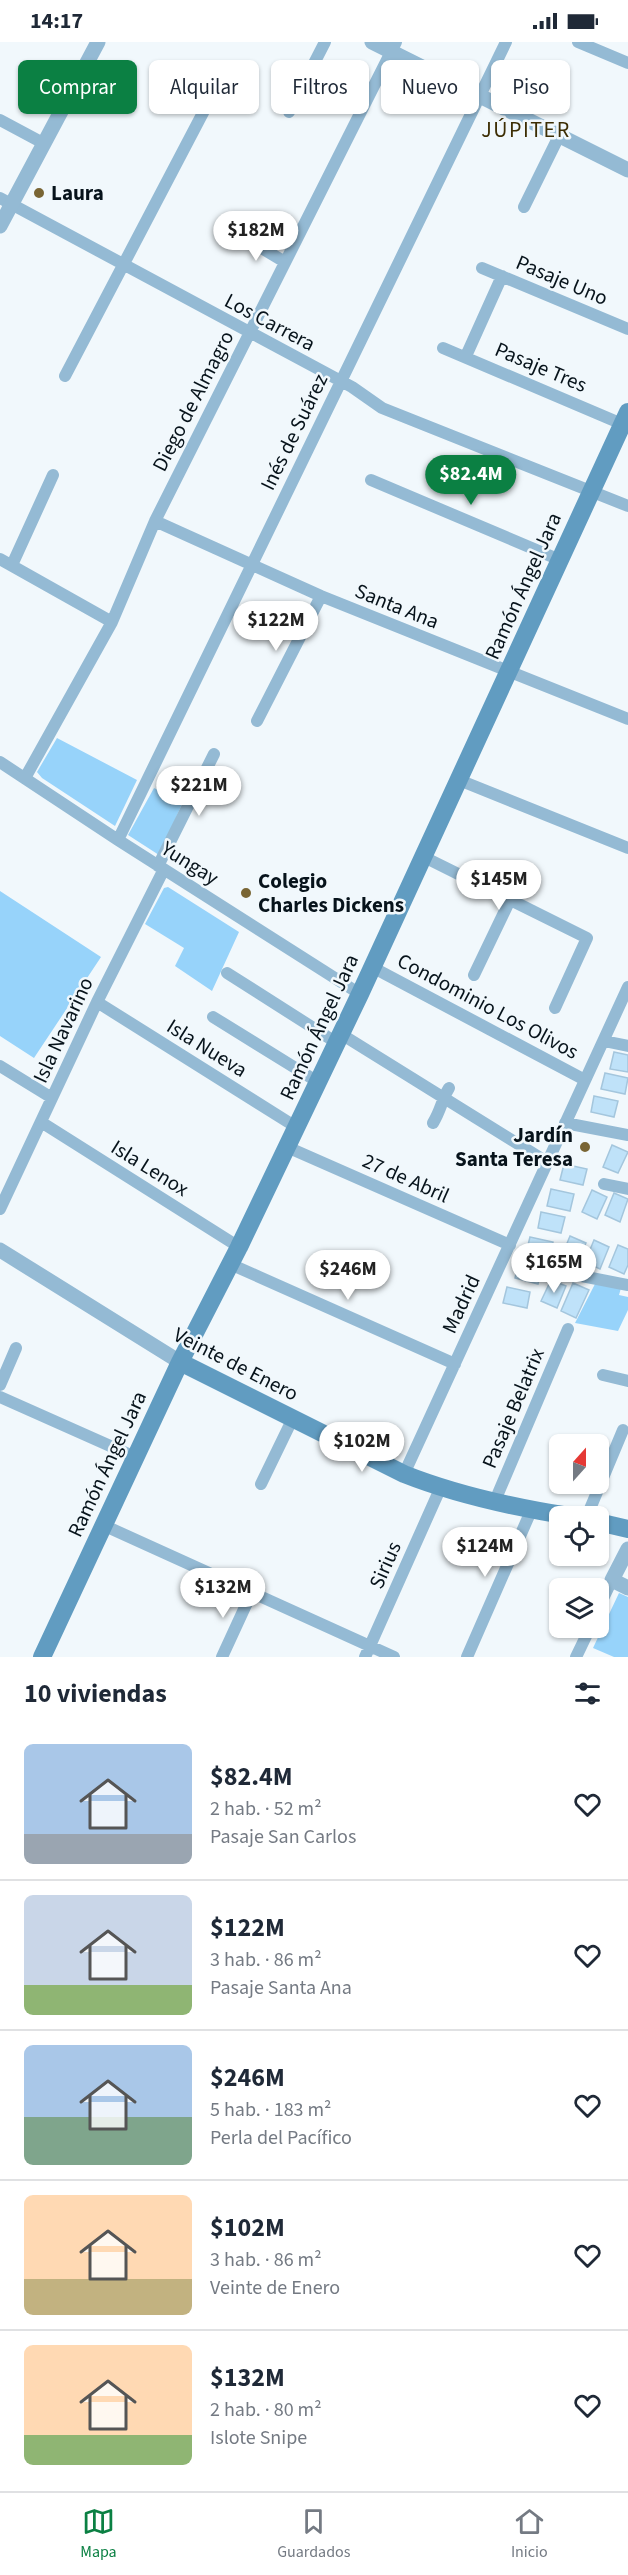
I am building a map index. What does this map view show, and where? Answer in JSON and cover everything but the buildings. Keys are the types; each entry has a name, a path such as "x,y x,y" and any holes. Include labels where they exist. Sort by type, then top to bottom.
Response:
{"main road":[{"name":"Ramón Ángel Jara","path":"42,1657 180,1362 239,1247 360,994 625,418"},
{"name":"Veinte de Enero","path":"180,1362 404,1474 440,1488 494,1503 549,1513"},
{"path":"609,1525 628,1529"}],"street":[{"path":"316,60 325,42"},
{"path":"372,42 394,47 480,96 628,170"},
{"name":"Inés de Suárez","path":"118,840 506,42"},
{"path":"578,42 628,63"},
{"path":"0,226 6,201 43,143 94,43"},
{"name":"Diego de Almagro","path":"25,778 112,622 155,521 394,47"},
{"path":"65,376 202,114"},
{"path":"0,120 43,143"},
{"path":"525,207 559,136"},
{"name":"Los Carrera","path":"6,201 341,381 382,408 628,506"},
{"path":"243,237 285,261"},
{"name":"Pasaje Uno","path":"482,268 628,329"},
{"path":"466,356 502,276"},
{"name":"Pasaje Tres","path":"443,348 625,418"},
{"path":"12,565 53,475"},
{"path":"371,480 560,560"},
{"name":"Santa Ana","path":"155,521 321,596 508,673 628,719"},
{"path":"0,559 112,622"},
{"path":"257,721 321,596"},
{"name":"Isla Navarino","path":"0,1209 214,754"},
{"name":"Yungay","path":"0,762 360,994"},
{"path":"459,780 628,848"},
{"path":"424,857 587,938 555,1008"},
{"path":"474,975 510,900"},
{"name":"Condominio Los Olivos","path":"372,967 585,1080"},
{"path":"227,973 339,1038 446,1092 547,1162"},
{"name":"Madrid","path":"404,1474 628,987"},
{"name":"Isla Nueva","path":"97,1002 296,1127"},
{"path":"213,1017 318,1082"},
{"path":"604,1041 628,1046"},
{"path":"0,1066 52,1098"},
{"path":"433,1123 444,1106 446,1092"},
{"name":"Isla Lenox","path":"41,1122 239,1247"},
{"path":"565,1123 628,1135"},
{"name":"27 de Abril","path":"287,1147 510,1245"},
{"path":"604,1184 628,1189"},
{"name":"Veinte de Enero","path":"0,1250 180,1362"},
{"path":"230,1264 455,1364"},
{"path":"556,1271 628,1286"},
{"name":"Pasaje Belatrix","path":"494,1503 568,1329"},
{"path":"0,1385 16,1348"},
{"path":"603,1375 628,1381"},
{"path":"0,1397 135,1457"},
{"path":"261,1484 293,1418"},
{"path":"591,1506 623,1430"},
{"name":"Sirius","path":"367,1652 440,1488"},
{"path":"467,1657 531,1510"},
{"path":"104,1525 367,1652 394,1657"},
{"path":"609,1586 628,1549"},
{"path":"612,1580 628,1588"},
{"path":"222,1657 251,1594"},
{"path":"576,1657 585,1638"}],"shaded area":[{"path":"57,738 137,780 115,826 42,778 37,772"},
{"path":"154,788 183,802 159,855 128,835"},
{"path":"168,887 239,932 212,991 175,966 184,948 145,924 164,888"},
{"path":"0,891 101,957 34,1058 0,1036"},
{"path":"595,1284 621,1288 619,1295 628,1297 628,1310 618,1331 575,1323"},
{"path":"619,1593 628,1597 628,1657 614,1657 593,1648 598,1638 609,1638 609,1614"}],"place":[{"name":"Laura","path":"39,193"},
{"name":"Colegio Charles Dickens","path":"246,893"},
{"name":"Jardín Santa Teresa","path":"585,1147"}],"district":[{"name":"JÚPITER","path":"526,130"}]}
